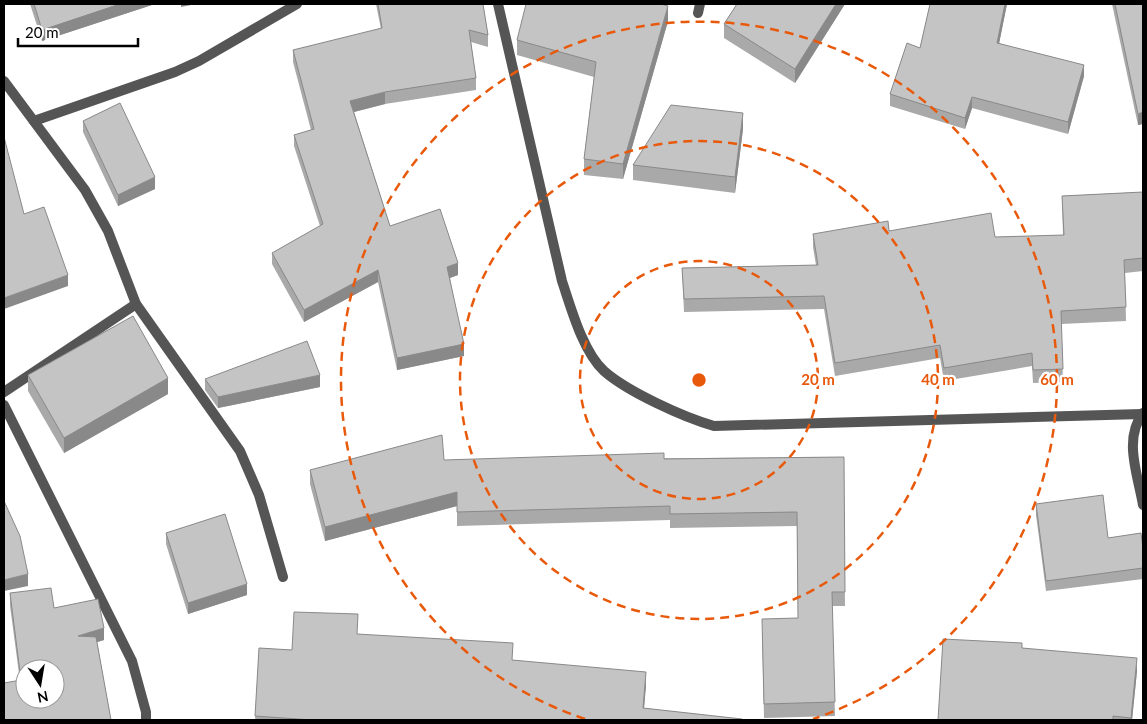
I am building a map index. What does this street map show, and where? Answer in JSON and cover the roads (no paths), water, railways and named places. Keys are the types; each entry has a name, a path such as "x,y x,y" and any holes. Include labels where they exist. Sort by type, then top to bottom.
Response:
{"street":[{"path":"34,121 191,65 297,4"},
{"path":"498,4 562,281 574,317 592,353 603,370 622,383 687,418 714,426 1143,413"},
{"path":"4,81 86,190 108,230 136,304 240,451 260,495 283,577"},
{"path":"4,392 136,304"},
{"path":"4,405 132,661 146,712 146,720"},
{"path":"1143,413 1133,430 1132,448 1143,505"}]}
